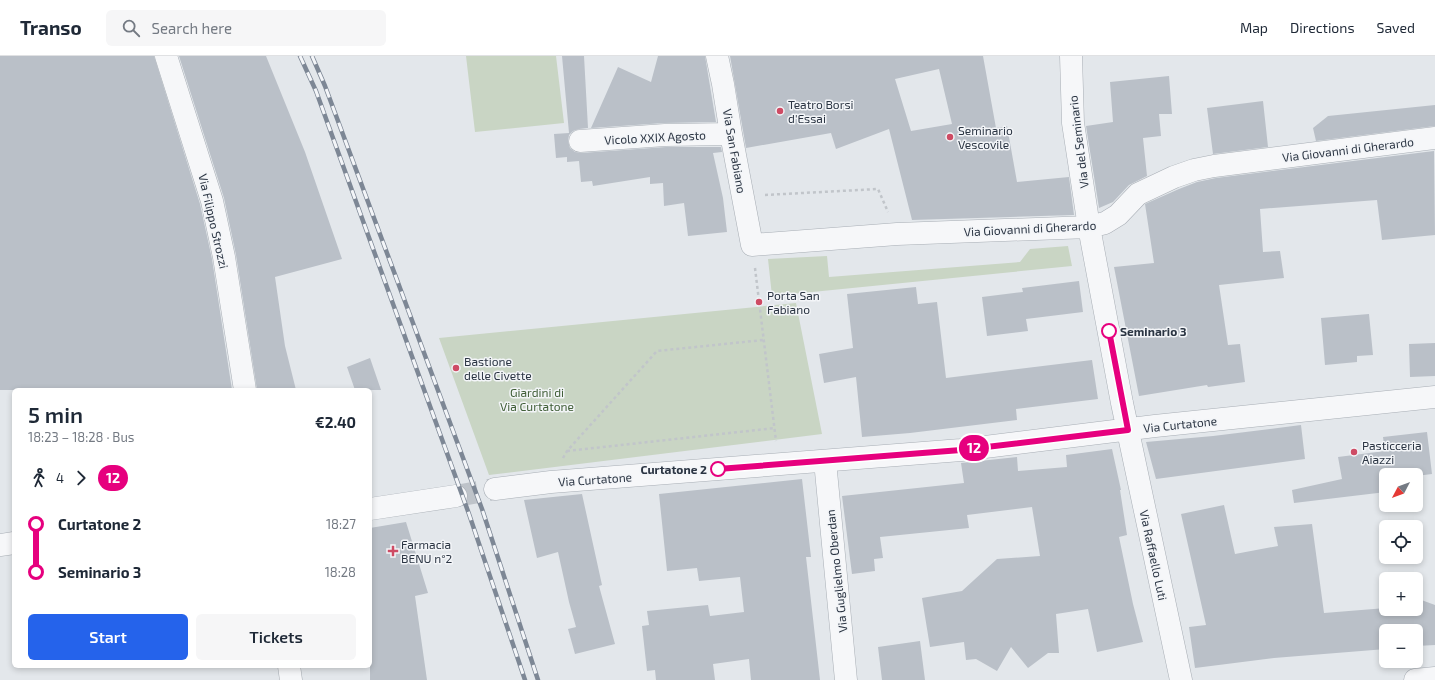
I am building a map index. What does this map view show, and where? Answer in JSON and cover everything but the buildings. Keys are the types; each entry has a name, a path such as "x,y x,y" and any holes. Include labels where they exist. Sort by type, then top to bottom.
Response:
{"street":[{"name":"Via Filippo Strozzi","path":"166,56 212,201 224,257 245,388"},
{"name":"Via San Fabiano","path":"717,56 752,245"},
{"name":"Via del Seminario","path":"1070,56 1073,124 1089,227 1128,430"},
{"name":"Vicolo XXIX Agosto","path":"580,141 665,135 731,134"},
{"name":"Via Giovanni di Gherardo","path":"752,245 897,234 1089,227 1105,223 1118,215 1138,194 1174,177 1194,170 1229,164 1435,138"},
{"name":"Via Curtatone","path":"495,489 552,482 961,450 1128,430 1435,397"},
{"name":"Via Raffaello Luti","path":"1128,430 1181,680"},
{"name":"Via Guglielmo Oberdan","path":"825,461 846,680"},
{"path":"372,509 456,496"},
{"path":"0,544 12,543"},
{"path":"289,668 290,680"},
{"path":"1415,680 1435,678"}],"path":[{"path":"742,196 878,189 897,234"},
{"path":"752,245 779,465"},
{"path":"552,482 567,451 657,351 763,340"},
{"path":"567,451 775,428"}],"green space":[{"path":"466,56 556,56 564,123 475,132"},
{"path":"1068,246 1072,266 772,296 768,259 827,256 829,277 1020,262 1030,249"},
{"name":"Giardini di Via Curtatone","path":"796,303 822,434 489,475 439,338"}],"tunnel":[{"path":"456,496 495,489"}],"railway":[{"path":"300,56 316,91 469,514 525,680"},
{"path":"312,56 325,86 482,509 538,680"}],"bus line":[{"name":"12","path":"718,469 961,450 1128,430 1109,331"}],"place":[{"name":"Teatro Borsi d'Essai","path":"780,111"},
{"name":"Seminario Vescovile","path":"950,137"},
{"name":"Porta San Fabiano","path":"759,302"},
{"name":"Seminario 3","path":"1109,331"},
{"name":"Bastione delle Civette","path":"456,368"},
{"name":"Pasticceria Aiazzi","path":"1354,452"},
{"name":"Curtatone 2","path":"718,469"},
{"name":"Farmacia BENU n°2","path":"393,551"}]}
